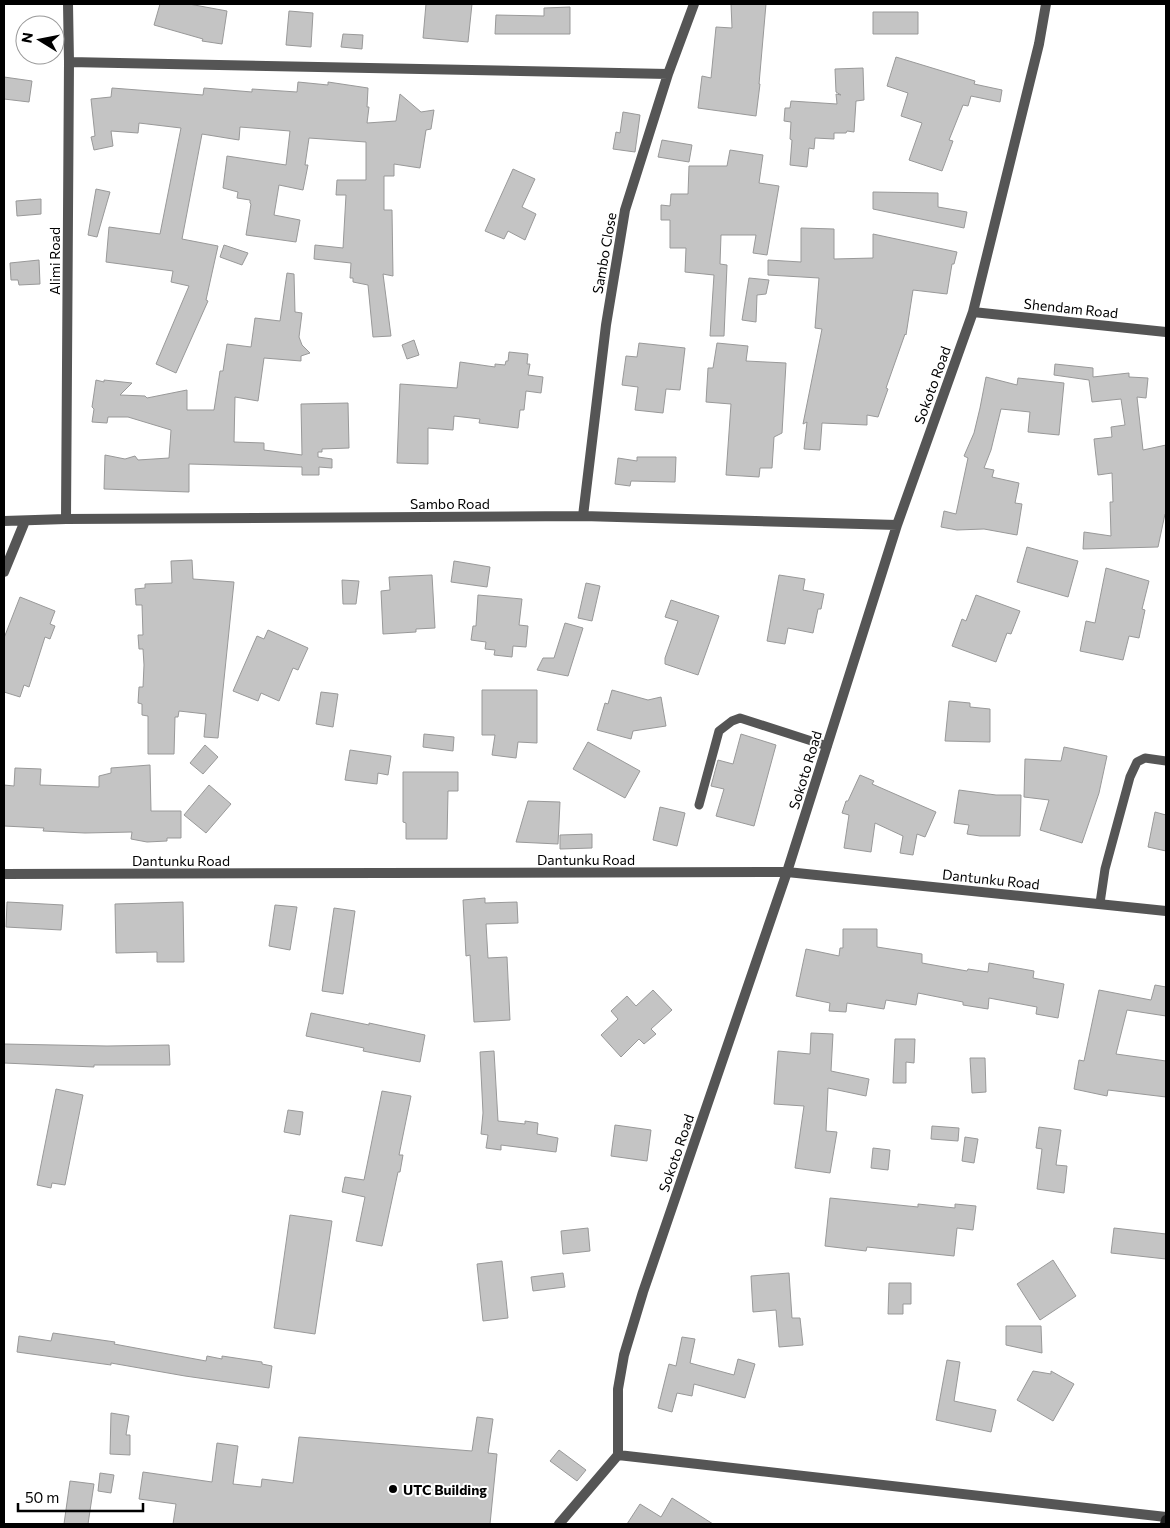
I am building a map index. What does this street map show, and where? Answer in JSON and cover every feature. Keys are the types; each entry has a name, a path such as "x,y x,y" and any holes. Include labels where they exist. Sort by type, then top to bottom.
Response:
{"street":[{"name":"Alimi Road","path":"66,519 68,4"},
{"name":"Sambo Close","path":"583,516 606,325 625,210 668,74 694,4"},
{"name":"Sokoto Road","path":"618,1455 618,1389 624,1355 642,1292 787,872 897,525 973,312 1039,44 1046,4"},
{"path":"69,62 668,74"},
{"name":"Shendam Road","path":"973,312 1166,332"},
{"name":"Sambo Road","path":"4,521 583,516 897,525"},
{"path":"4,572 26,521"},
{"name":"Dantunku Road","path":"4,874 787,872 1166,911"},
{"path":"559,1524 618,1455 1166,1518 1165,1524"}],"lane":[{"path":"699,805 719,731 732,721 740,718 827,746"},
{"path":"1100,903 1105,869 1134,770 1138,762 1145,758 1166,761"}],"building":[{"path":"160,4 189,4 227,11 222,44 202,41 203,39 154,25"},
{"path":"426,4 472,4 468,42 423,38"},
{"path":"731,4 766,4 756,116 698,108 702,76 711,78 716,27 732,28"},
{"path":"570,7 570,34 495,34 496,15 544,16 544,8"},
{"path":"289,11 313,13 311,47 286,45"},
{"path":"873,12 918,12 918,34 873,34"},
{"path":"343,34 363,35 362,49 341,47"},
{"path":"896,57 975,81 974,84 1002,90 1000,102 971,96 968,106 963,105 949,140 953,141 942,171 909,160 922,123 901,116 908,93 887,86"},
{"path":"863,68 864,100 856,101 854,132 834,133 834,139 815,138 814,149 809,148 807,167 790,165 791,122 784,121 785,108 790,108 791,101 837,104 836,94 841,95 836,92 835,69"},
{"path":"4,77 32,81 29,102 4,99"},
{"path":"298,82 328,85 328,82 368,88 367,107 369,107 367,123 396,121 400,94 421,112 434,110 431,129 426,130 420,168 394,164 394,176 384,176 384,210 392,210 393,276 383,274 391,336 373,337 368,285 353,282 353,278 350,278 351,263 314,259 315,245 343,248 346,195 336,195 337,180 366,180 366,142 309,138 305,165 308,165 303,190 279,185 274,215 300,220 296,242 246,235 250,200 237,198 238,192 223,188 227,156 286,165 290,131 240,127 239,140 202,134 182,239 218,246 206,300 208,301 176,373 156,364 189,286 171,282 173,271 106,262 109,227 160,234 181,128 139,123 138,133 111,131 113,146 94,150 91,137 95,136 91,99 111,97 112,88 203,95 204,88 252,92 252,89 297,92"},
{"path":"623,112 640,115 635,152 613,149 616,132 620,133"},
{"path":"662,140 692,145 689,162 658,157"},
{"path":"730,150 763,155 759,183 779,186 767,255 753,253 756,235 721,235 720,264 727,265 724,336 710,336 714,275 685,272 686,248 670,248 670,220 661,220 661,205 670,206 671,194 688,194 689,166 727,166"},
{"path":"513,169 535,179 522,207 536,214 525,240 508,231 504,239 485,231"},
{"path":"96,189 110,192 97,237 88,235"},
{"path":"873,192 938,193 938,207 967,212 964,228 873,209"},
{"path":"41,199 41,214 17,216 16,201"},
{"path":"801,228 834,229 834,259 873,258 873,234 957,252 954,264 952,264 947,294 913,290 906,335 886,388 888,389 878,417 867,415 867,425 822,423 820,450 804,449 807,422 803,424 822,329 815,328 819,278 768,275 768,260 801,262"},
{"path":"224,245 248,253 242,265 220,257"},
{"path":"39,260 40,284 19,285 18,280 11,280 10,263"},
{"path":"287,273 294,274 295,312 302,313 299,337 302,345 310,353 301,356 301,361 264,358 258,401 235,397 234,442 264,443 264,450 302,455 301,404 348,403 349,448 322,449 322,452 318,452 318,457 332,459 332,468 319,467 319,475 302,475 302,467 189,464 189,492 104,489 105,455 125,459 135,456 138,460 169,458 171,430 128,417 108,417 107,423 92,422 96,380 132,383 120,395 145,396 147,398 187,390 187,410 214,410 220,371 223,371 227,344 251,347 255,318 280,321"},
{"path":"749,278 769,280 766,294 757,295 756,322 742,320"},
{"path":"414,340 419,355 407,359 402,345"},
{"path":"639,343 685,348 680,390 666,389 663,413 635,410 638,387 622,385 626,356 637,357"},
{"path":"717,343 748,346 746,361 786,363 782,433 774,437 772,468 760,468 759,477 726,475 731,404 706,402 708,368 713,368"},
{"path":"509,352 528,354 527,364 530,364 528,375 543,377 541,393 526,391 524,410 520,410 518,428 479,423 480,419 454,416 453,430 428,428 428,464 397,463 400,384 457,388 460,362 495,367 495,364 505,365 506,361 508,361"},
{"path":"1055,364 1093,368 1093,377 1129,373 1129,377 1148,378 1146,398 1137,397 1143,450 1166,445 1166,514 1158,547 1083,549 1084,532 1111,536 1110,502 1113,502 1112,473 1098,475 1094,439 1112,437 1111,427 1125,425 1121,399 1092,402 1089,380 1054,375"},
{"path":"986,377 1017,385 1018,378 1064,383 1059,435 1028,432 1030,412 1001,409 991,450 984,468 994,470 992,477 1019,483 1015,503 1022,504 1017,535 984,529 957,530 941,527 944,511 956,514 968,458 964,456 974,433"},
{"path":"637,457 676,457 675,482 631,481 630,486 615,484 618,458 637,461"},
{"path":"1027,547 1078,561 1068,597 1017,582"},
{"path":"192,560 193,579 234,582 218,738 204,737 206,714 179,711 178,717 175,717 174,754 148,754 148,716 142,715 142,704 138,703 139,687 143,687 144,665 143,649 139,649 138,635 143,635 142,605 136,605 135,589 145,588 145,584 172,583 171,561"},
{"path":"454,561 490,567 487,587 451,582"},
{"path":"1106,568 1149,581 1142,609 1145,610 1139,638 1129,636 1123,660 1080,651 1086,621 1095,623"},
{"path":"432,575 435,628 416,629 416,632 383,634 381,591 390,590 389,577"},
{"path":"779,575 805,579 803,590 824,594 821,609 818,609 813,633 788,628 785,644 767,641"},
{"path":"342,580 359,581 356,604 343,604"},
{"path":"586,583 600,586 592,621 578,618"},
{"path":"478,595 522,599 519,625 528,626 526,647 513,646 512,657 494,655 495,650 485,649 486,642 471,640 473,626 476,626"},
{"path":"976,595 1020,611 1011,634 1007,633 996,662 952,646 962,619 966,621"},
{"path":"20,597 55,611 50,624 55,626 50,639 45,637 29,687 24,685 20,697 4,692 4,638"},
{"path":"671,600 719,616 698,675 665,664 665,658 678,621 665,617"},
{"path":"565,623 583,628 568,676 537,670 543,658 554,658"},
{"path":"268,630 308,648 298,670 293,668 279,701 261,693 258,701 233,691 257,636 264,639"},
{"path":"482,690 537,690 537,743 518,742 516,758 492,755 495,735 482,735"},
{"path":"612,690 648,700 661,697 666,726 633,731 631,739 597,730 605,703 608,704"},
{"path":"321,692 338,694 333,727 316,724"},
{"path":"949,701 970,703 970,707 990,709 990,742 945,741"},
{"path":"424,734 454,737 453,751 423,747"},
{"path":"741,734 776,745 754,826 716,816 724,789 711,786 718,760 733,764"},
{"path":"588,742 640,771 625,798 573,769"},
{"path":"205,745 218,757 203,774 190,763"},
{"path":"1064,747 1107,756 1099,793 1082,843 1040,830 1049,800 1024,797 1025,759 1061,761"},
{"path":"350,750 391,756 388,775 378,773 377,784 345,780"},
{"path":"150,765 151,811 181,811 181,838 167,838 167,841 147,842 131,839 132,832 85,833 43,831 44,828 4,826 4,785 14,786 15,768 41,769 40,785 99,787 99,776 111,773 111,768"},
{"path":"403,772 458,772 458,791 448,791 447,839 406,839 406,823 403,822"},
{"path":"860,775 874,781 872,784 936,812 925,837 917,834 913,855 900,853 903,836 875,823 871,852 844,848 849,815 842,813 846,801 848,801"},
{"path":"209,785 231,804 206,833 184,815"},
{"path":"959,790 996,795 1021,795 1020,836 980,836 967,834 969,825 954,823"},
{"path":"528,801 560,802 558,844 516,842"},
{"path":"660,807 685,813 677,846 653,840"},
{"path":"1155,812 1166,815 1166,851 1148,847"},
{"path":"592,834 592,848 560,849 560,835"},
{"path":"485,898 485,903 517,902 518,923 486,924 488,958 507,957 510,1020 474,1022 470,955 466,956 463,900"},
{"path":"7,902 63,905 61,930 6,927"},
{"path":"183,902 184,962 157,962 157,952 116,953 115,904"},
{"path":"275,905 297,907 290,950 269,946"},
{"path":"334,908 355,911 343,994 322,991"},
{"path":"843,929 877,929 877,947 922,954 922,963 967,971 968,969 988,972 989,963 1034,971 1033,978 1064,984 1058,1018 1036,1014 1037,1007 989,998 988,1009 963,1005 963,1002 918,993 916,1005 886,1000 884,1009 847,1003 846,1012 829,1011 830,1003 796,996 806,949 839,956 840,948 843,948"},
{"path":"1155,985 1166,987 1166,1016 1127,1010 1116,1054 1166,1061 1166,1097 1108,1090 1107,1096 1074,1089 1079,1060 1084,1061 1099,990 1151,1000"},
{"path":"653,990 672,1010 651,1029 656,1034 644,1044 639,1039 621,1057 601,1035 618,1019 611,1011 627,996 636,1006"},
{"path":"311,1013 425,1035 420,1062 363,1051 364,1048 306,1036"},
{"path":"811,1033 833,1034 831,1071 869,1079 866,1096 828,1088 826,1131 837,1132 830,1173 795,1168 804,1106 774,1104 778,1051 810,1054"},
{"path":"895,1039 915,1039 914,1063 906,1062 906,1083 893,1083"},
{"path":"4,1044 169,1045 170,1065 94,1065 94,1067 4,1063"},
{"path":"494,1051 498,1121 525,1124 525,1121 538,1123 537,1134 558,1138 556,1152 501,1145 501,1150 486,1148 488,1135 481,1134 483,1113 480,1052"},
{"path":"970,1058 985,1058 986,1092 972,1093"},
{"path":"56,1089 83,1095 65,1185 52,1183 51,1188 37,1185"},
{"path":"382,1091 411,1096 399,1155 403,1155 400,1172 398,1172 382,1246 356,1241 365,1197 342,1192 345,1177 364,1180"},
{"path":"288,1110 303,1112 300,1135 284,1132"},
{"path":"615,1125 651,1130 647,1161 611,1156"},
{"path":"932,1126 959,1128 958,1141 931,1139"},
{"path":"1039,1127 1061,1130 1056,1165 1067,1166 1064,1193 1037,1189 1042,1149 1036,1148"},
{"path":"965,1137 978,1139 974,1163 962,1161"},
{"path":"873,1148 890,1150 888,1170 871,1168"},
{"path":"830,1198 918,1207 918,1204 955,1208 955,1204 976,1206 973,1230 957,1228 954,1256 867,1247 866,1251 825,1246"},
{"path":"290,1215 332,1221 315,1334 274,1328"},
{"path":"588,1228 590,1251 563,1254 561,1231"},
{"path":"1114,1228 1166,1234 1166,1259 1111,1253"},
{"path":"1053,1260 1076,1296 1040,1320 1017,1284"},
{"path":"502,1261 508,1318 483,1321 477,1264"},
{"path":"563,1273 565,1287 533,1291 531,1277"},
{"path":"789,1273 792,1318 800,1318 803,1345 779,1347 776,1310 753,1312 751,1276"},
{"path":"889,1283 911,1283 911,1304 903,1304 903,1314 888,1314"},
{"path":"1006,1326 1041,1326 1042,1353 1006,1345"},
{"path":"53,1333 115,1342 114,1344 206,1361 207,1356 222,1359 222,1356 262,1362 262,1364 272,1366 269,1388 111,1363 111,1365 17,1352 19,1336 51,1341"},
{"path":"682,1337 695,1339 690,1363 734,1375 738,1359 755,1364 745,1398 694,1384 692,1396 677,1393 672,1412 658,1408 669,1364 676,1366"},
{"path":"947,1360 960,1362 954,1401 996,1410 991,1432 936,1420"},
{"path":"1033,1371 1051,1374 1051,1371 1074,1384 1053,1421 1017,1400"},
{"path":"111,1413 129,1416 126,1435 130,1435 130,1455 110,1454"},
{"name":"UTC Building","path":"477,1417 493,1419 488,1453 497,1454 490,1524 173,1524 176,1504 139,1499 143,1472 212,1482 217,1443 238,1446 233,1484 261,1487 262,1479 293,1483 299,1437 472,1451"},
{"path":"559,1450 586,1470 577,1481 550,1461"},
{"path":"100,1473 114,1475 111,1493 98,1491"},
{"path":"70,1481 94,1484 88,1524 64,1524"},
{"path":"672,1498 713,1524 627,1524 640,1504 661,1517"}],"place":[{"name":"UTC Building","path":"393,1489"}]}
